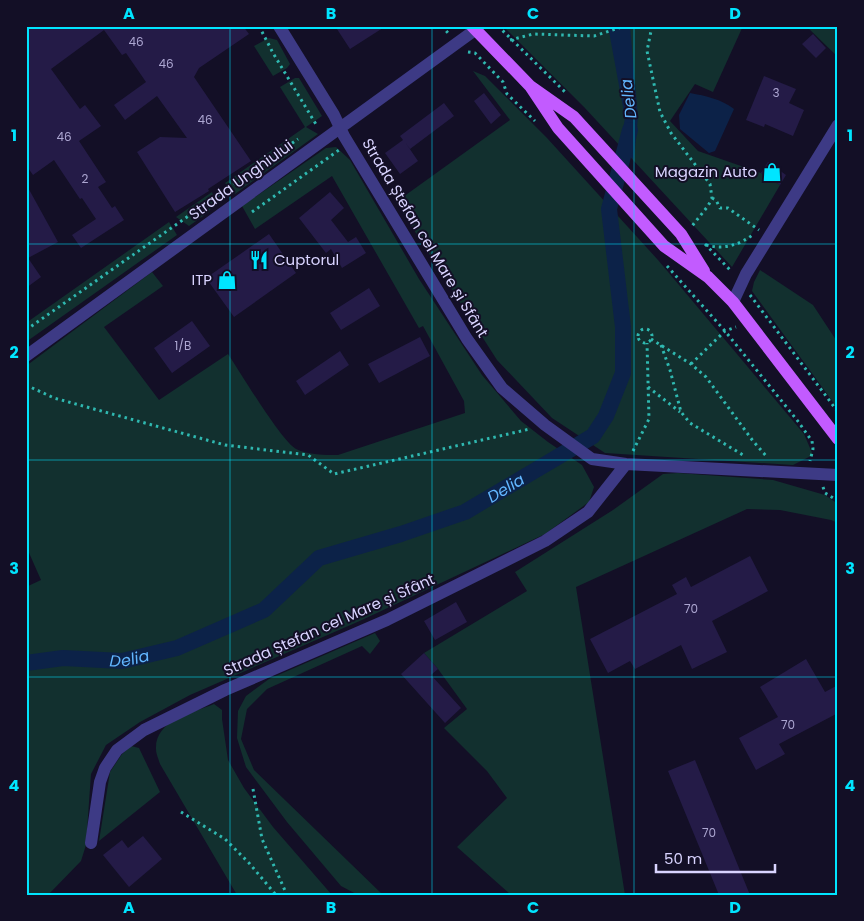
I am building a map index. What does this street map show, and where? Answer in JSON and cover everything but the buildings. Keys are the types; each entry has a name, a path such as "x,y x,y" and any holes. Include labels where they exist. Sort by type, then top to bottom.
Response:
{"main road":[{"path":"474,28 530,86 558,128 664,246 708,277 733,302 838,439"},
{"path":"530,86 574,116 687,229 708,277"}],"street":[{"name":"Strada Ștefan cel Mare și Sfânt","path":"279,26 334,115 348,144 467,339 502,388 545,426 592,459 626,464 838,475"},
{"name":"Strada Unghiului","path":"26,356 341,128 474,28"},
{"path":"733,302 838,125"},
{"name":"Strada Ștefan cel Mare și Sfânt","path":"91,843 100,782 105,768 117,750 144,730 225,690 388,620 545,541 588,512 626,464"}],"path":[{"path":"260,26 273,53 316,126 334,115"},
{"path":"442,26 451,35"},
{"path":"498,26 568,95"},
{"path":"490,45 533,34 594,36 625,26"},
{"path":"652,26 647,50 660,112 670,133 710,184 712,198 708,206 687,229 696,233"},
{"path":"465,53 475,53 503,82 507,94 542,128"},
{"path":"26,330 300,138"},
{"path":"252,212 348,144"},
{"path":"706,245 716,248 735,245 746,240 759,230 728,208 720,208 716,200 712,198"},
{"path":"701,239 742,284 838,412"},
{"path":"666,265 726,331 812,441 813,449 810,460 816,474 826,493 838,501"},
{"path":"626,464 649,420 647,343 651,339 651,332 642,330 638,338 643,343 647,343"},
{"path":"691,364 726,331"},
{"path":"651,339 691,364 706,377 753,441 779,471"},
{"path":"661,345 681,412 690,424 746,457"},
{"path":"26,385 54,398 225,445 308,455 334,474 545,426"},
{"path":"648,387 681,412"},
{"path":"253,789 262,839 287,895"},
{"path":"181,812 225,839 249,863 276,895"}],"green space":[{"path":"503,26 743,26 713,92 695,84 670,121 698,151 761,173 780,185 732,267 584,107"},
{"path":"806,26 838,26 838,57"},
{"path":"269,38 277,40 290,64 287,68 273,76 254,46"},
{"path":"473,71 485,76 547,138 658,260 804,434 813,455 793,465 605,453 552,418 497,360 396,202 510,120"},
{"path":"295,78 299,78 322,116 306,127 318,134 235,194 225,183 305,127 280,87"},
{"path":"336,147 350,160 419,279 482,375 521,421 582,465 594,487 589,502 545,534 362,620 190,695 140,722 106,745 91,774 86,845 81,861 48,895 26,895 26,587 41,580 26,546 26,366 152,272 163,286 104,327 159,400 228,354 281,434 296,449 306,452 338,455 465,413 464,401 423,326 419,328 332,176 255,229 242,206 326,148"},
{"path":"212,192 215,201 209,212 189,226 176,217"},
{"path":"169,222 177,235 26,342 26,323"},
{"path":"760,270 813,305 838,343 838,409 752,291"},
{"path":"678,473 773,480 825,495 838,504 838,523 780,510 747,509 576,587 625,895 511,895 457,847 507,798 487,771 444,728 467,709 424,653 527,591 515,572 613,510 663,474"},
{"path":"375,633 380,641 370,654 362,646 267,689 247,709 241,739 254,770 383,895 358,895 341,886 287,822 246,767 237,738 238,711 246,696 269,679"},
{"path":"214,704 222,710 228,760 244,788 273,827 332,895 237,895 160,764 156,751 157,739 168,724"},
{"path":"131,746 139,748 160,792 99,841 110,772 122,754"}],"water":[{"path":"608,26 630,26 638,117 634,160 620,146 625,118"},
{"path":"690,93 719,100 734,109 715,151 709,153 680,129 679,115"}],"waterway":[{"name":"Delia","path":"26,663 63,658 122,661 177,648 264,610 319,558 401,534 465,512 593,436 606,416 623,373 623,327 609,209 630,130"}],"place":[{"name":"Magazin Auto","path":"772,172"},
{"name":"Cuptorul","path":"259,260"},
{"name":"ITP","path":"227,280"}]}
